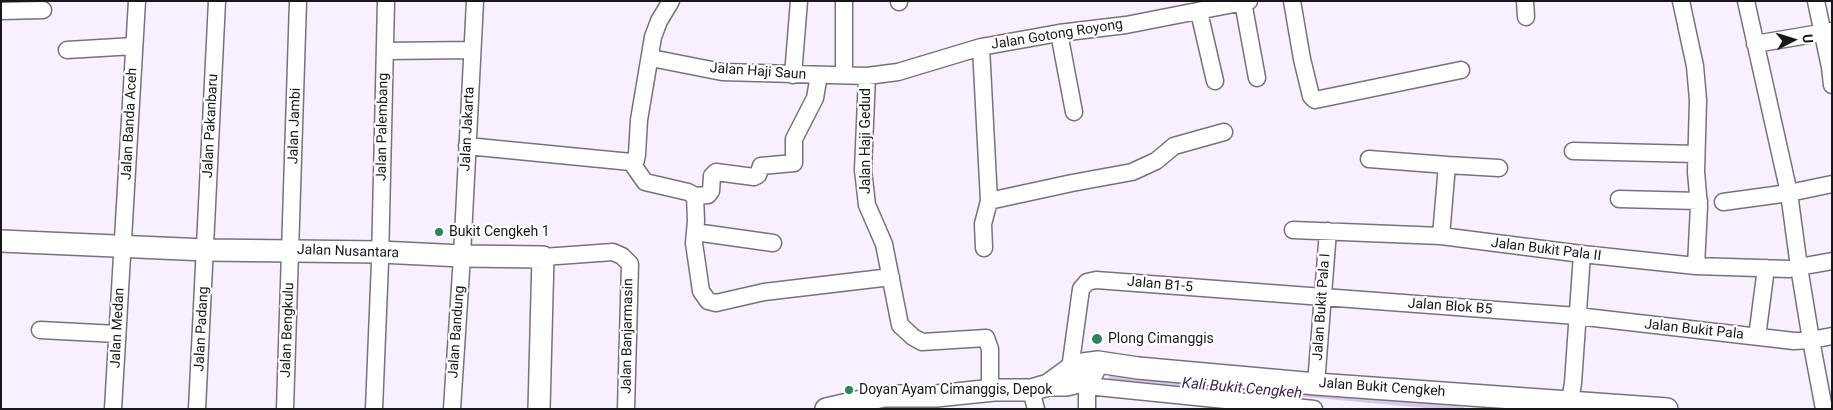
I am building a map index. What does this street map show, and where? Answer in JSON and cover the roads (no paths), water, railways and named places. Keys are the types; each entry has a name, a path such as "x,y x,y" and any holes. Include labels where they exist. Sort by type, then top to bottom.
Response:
{"street":[{"name":"Jalan Banda Aceh","path":"123,247 137,1"},
{"name":"Jalan Pakanbaru","path":"206,250 217,1"},
{"name":"Jalan Jambi","path":"290,250 298,1"},
{"name":"Jalan Palembang","path":"374,409 386,1"},
{"name":"Jalan Jakarta","path":"462,256 475,1"},
{"path":"793,75 799,1"},
{"path":"844,1 844,75"},
{"path":"1292,1 1304,68 1311,96 1315,100 1461,70"},
{"path":"1681,1 1697,80 1699,118 1696,154 1699,201 1696,266"},
{"path":"1746,1 1789,193 1799,268 1824,409"},
{"path":"1816,1 1827,32 1832,85"},
{"path":"1246,2 1257,78"},
{"name":"Jalan Gotong Royong","path":"867,76 898,72 981,47 1059,33 1126,25 1246,2"},
{"path":"467,146 631,162 636,160 638,120 651,58 653,37 667,3"},
{"path":"1,11 43,10"},
{"path":"1199,12 1214,81"},
{"path":"1755,44 1827,32"},
{"path":"1059,33 1074,112"},
{"path":"67,50 134,46"},
{"path":"981,47 989,201 983,224 984,248"},
{"path":"385,51 472,50"},
{"name":"Jalan Haji Saun","path":"651,58 722,72 867,76"},
{"path":"631,162 645,182 688,192 695,196 708,195 711,191 712,176 716,172 754,177 758,175 761,166 794,163 794,139 815,98 819,75"},
{"name":"Jalan Haji Gedud","path":"867,76 864,170 867,205 884,244 900,325 913,337 926,342 985,338 988,340 990,390"},
{"path":"989,201 1132,172 1156,161 1174,146 1224,132"},
{"path":"1573,152 1696,154"},
{"path":"1370,159 1499,168"},
{"path":"1441,236 1447,165"},
{"path":"1723,202 1789,193 1832,184"},
{"path":"695,196 694,243 701,291 708,301 716,303 782,290 891,277"},
{"path":"1619,199 1699,201"},
{"name":"Jalan Bukit Pala II","path":"1293,230 1441,236 1696,266 1799,268 1832,261"},
{"name":"Jalan Bukit Pala I","path":"1316,384 1328,231"},
{"path":"695,232 773,243"},
{"name":"Jalan Nusantara","path":"1,241 206,250 290,250 543,257"},
{"name":"Jalan Medan","path":"113,409 123,247"},
{"name":"Jalan Padang","path":"197,409 206,250"},
{"name":"Jalan Bengkulu","path":"285,409 290,250"},
{"name":"Jalan Banjarmasin","path":"543,257 613,252 622,256 630,264 626,409"},
{"path":"1570,401 1573,383 1582,254"},
{"name":"Jalan Bandung","path":"452,409 462,256"},
{"path":"539,409 543,257"},
{"path":"1757,337 1766,268"},
{"name":"Jalan B1-5","path":"1081,378 1081,289 1087,282 1096,280 1324,297"},
{"name":"Jalan Blok B5","path":"1324,297 1577,316"},
{"name":"Jalan Bukit Pala","path":"1577,316 1794,341 1832,336"},
{"path":"40,330 118,334"},
{"name":"Jalan Bukit Cengkeh","path":"826,409 990,390 1038,394 1081,378 1094,371 1098,362 1138,368 1316,384 1667,409"},
{"path":"1081,378 1087,409"},
{"name":"Jalan Bukit Cengkeh","path":"1081,378 1314,409"}],"waterway":[{"name":"Kali Bukit Cengkeh","path":"1111,377 1462,409"}],"place":[{"name":"Bukit Cengkeh 1","path":"439,232"},
{"name":"Plong Cimanggis","path":"1097,339"},
{"name":"Doyan Ayam Cimanggis, Depok","path":"849,390"}]}
